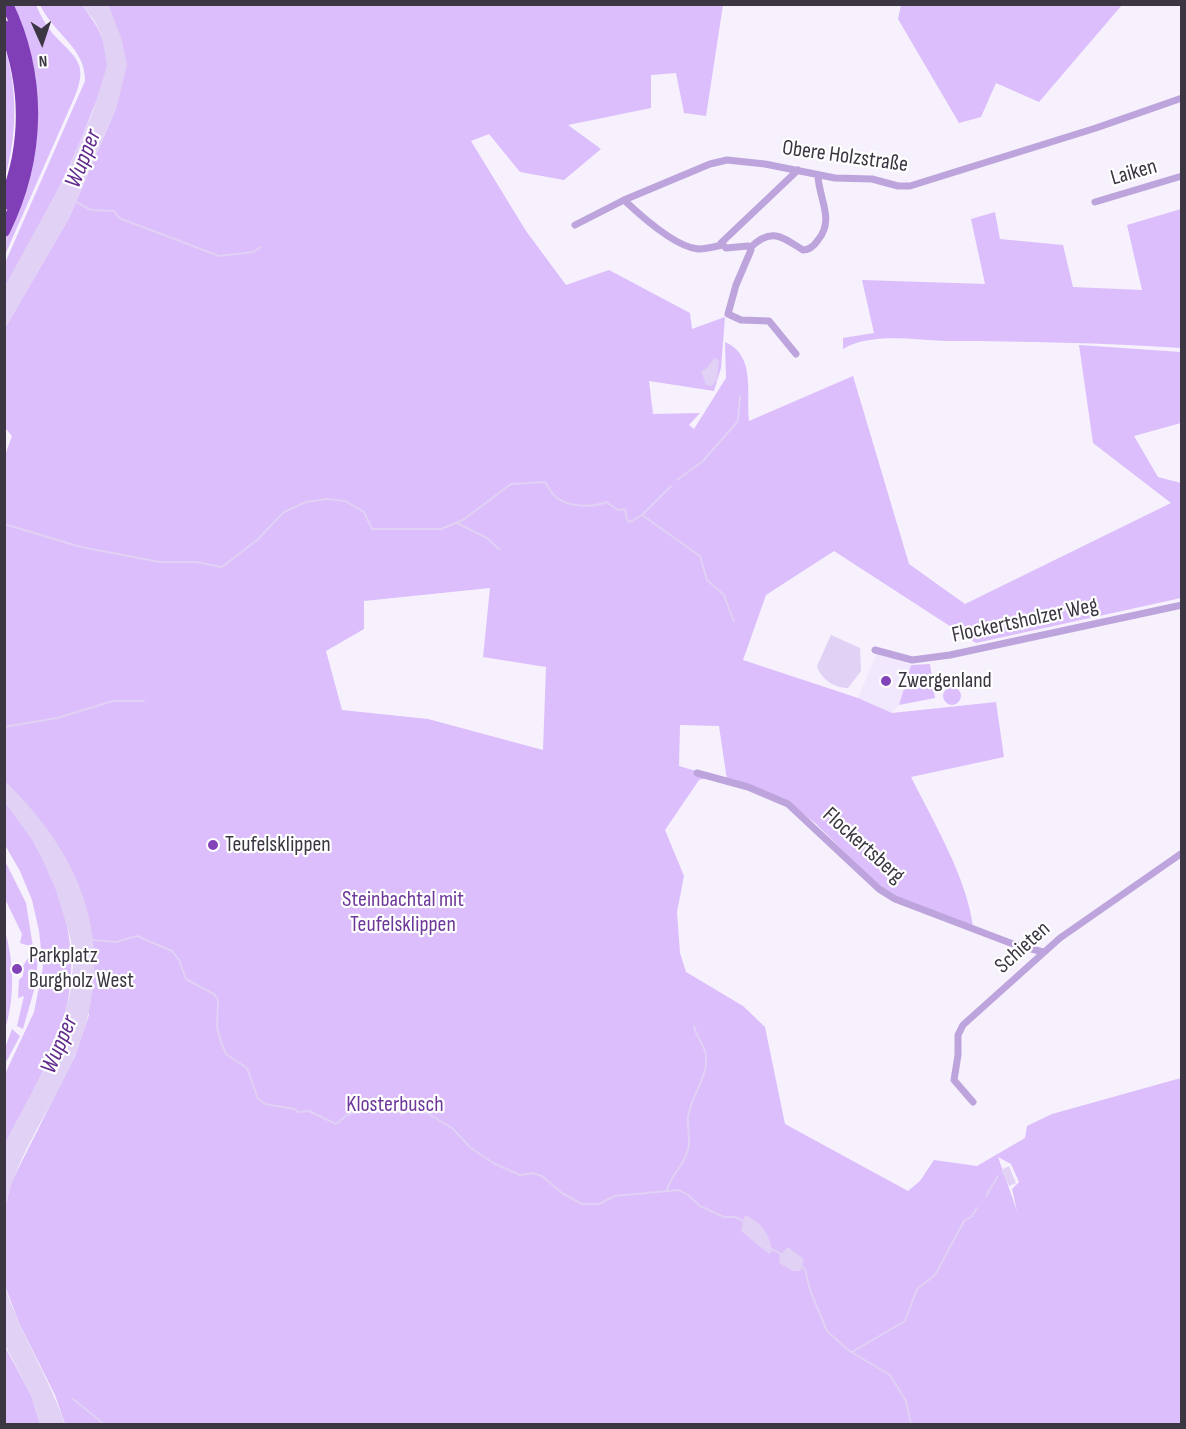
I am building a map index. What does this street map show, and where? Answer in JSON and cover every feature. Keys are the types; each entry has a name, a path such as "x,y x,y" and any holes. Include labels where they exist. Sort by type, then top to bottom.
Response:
{"highway":[{"path":"4,231 27,170 33,103 27,60 7,4"},
{"path":"4,26 20,79 22,110 16,167 4,204"}],"street":[{"name":"Obere Holzstraße","path":"575,225 624,200 722,161 765,164 819,176 872,179 898,186 910,186 1096,128 1182,98"},
{"path":"722,245 722,240 798,170"},
{"path":"624,200 660,230 688,246 701,249 722,245 729,249 750,248 776,235 784,236 803,250 814,245 823,234 827,222 819,176"},
{"name":"Laiken","path":"1095,202 1182,176"},
{"path":"750,248 751,254 736,285 728,314 747,321 769,321 796,354"},
{"name":"Flockertsholzer Weg","path":"875,650 912,660 950,655 1182,605"},
{"name":"Flockertsberg","path":"697,773 758,791 788,804 879,889 895,899 1013,944 1043,952"},
{"name":"Schieten","path":"973,1102 954,1080 960,1031 1043,952 1182,853"}],"shaded area":[{"name":"Zwergenland","path":"877,653 911,665 899,705 892,713 858,698"}],"green space":[{"path":"901,4 1122,5 1039,102 996,83 981,117 959,123 898,19"},
{"path":"13,5 36,5 50,31 77,61 80,75 75,96 5,255 9,230 30,163 37,117 35,74 23,29"},
{"path":"40,5 82,5 103,41 107,67 82,137 62,181 5,286 5,263 85,81 84,69 75,50"},
{"name":"Klosterbusch","path":"104,5 723,5 706,116 684,113 676,73 651,75 651,108 568,125 601,149 564,180 520,172 489,134 471,141 526,231 566,285 609,270 690,313 692,329 725,317 721,368 714,391 649,381 653,414 700,413 689,425 694,429 726,378 725,342 735,348 745,365 748,376 749,421 853,376 909,564 965,604 1171,503 1093,443 1079,345 1181,352 1181,423 1134,436 1158,477 1181,483 1181,598 976,643 834,551 766,595 743,660 858,698 892,713 996,702 1004,757 911,777 957,870 970,908 973,927 904,901 881,888 815,823 784,799 727,780 719,726 680,725 679,766 713,776 699,780 665,830 684,876 677,912 680,953 686,972 743,1006 765,1027 785,1124 908,1191 920,1181 934,1160 977,1166 1025,1138 1027,1126 1052,1114 1181,1078 1181,1424 65,1424 55,1395 19,1323 5,1286 5,1208 11,1183 75,1056 89,1015 63,874 5,795 4,458 12,436 5,428 5,328 69,218 117,106","holes":["490,588 483,657 546,667 543,750 428,719 342,710 326,651 364,629 364,601","998,1157 1011,1164 1019,1182 1012,1189 1017,1211"]},
{"path":"5,47 14,97 14,129 5,178"},
{"path":"1181,209 1181,348 894,338 867,340 843,349 843,338 874,333 862,280 985,284 971,219 995,212 1000,239 1063,245 1073,287 1142,290 1127,225"},
{"path":"930,664 935,698 899,705 911,665"},
{"path":"952,687 958,690 961,696 958,702 952,705 946,702 943,696 946,690"},
{"path":"5,803 31,838 51,877 65,916 71,951 70,984 64,1016 54,1047 5,1144 5,1074 34,1012 43,967 39,931 32,900 20,871 5,845"},
{"path":"4,859 26,903 33,947 20,943 22,934 5,899"},
{"path":"5,931 10,955 12,993 5,1029"},
{"path":"38,955 36,983 23,1029 17,1026 24,996 18,998 19,980 23,976 23,966 28,958"},
{"path":"12,1029 20,1036 5,1064 5,1048"},
{"path":"4,1345 31,1395 40,1424 5,1424"}],"water":[{"name":"Wupper","path":"82,5 109,6 122,40 127,65 117,106 69,218 5,328 5,286 65,176 93,111 107,66 102,37 94,20"},
{"path":"714,358 719,360 717,380 711,386 706,385 701,371 707,368"},
{"path":"831,635 860,648 861,671 848,688 829,682 817,666"},
{"name":"Wupper","path":"5,781 35,813 59,847 77,881 89,918 94,955 92,994 83,1034 66,1075 23,1156 5,1208 5,1144 44,1069 60,1032 71,989 73,966 71,940 56,890 36,845 5,803"},
{"path":"1009,1166 1016,1183 1009,1186 1001,1170"},
{"path":"745,1215 764,1230 772,1252 769,1254 741,1231"},
{"path":"788,1247 804,1259 801,1271 793,1271 779,1263 780,1255"},
{"path":"4,1285 65,1424 40,1424 31,1395 5,1345"}],"waterway":[{"path":"76,202 91,210 114,211 119,218 219,256 253,252 261,247"},
{"path":"677,480 703,461 738,421 740,396"},
{"path":"4,524 81,547 160,562 196,562 222,567 257,540 284,512 306,502 327,499 345,501 364,512 372,529 441,529 463,520 511,484 545,482 555,497 562,501 588,506 606,502 618,510 625,509 627,520 630,522 642,515 700,556 707,580 724,595 734,622"},
{"path":"642,515 671,486"},
{"path":"457,523 487,538 500,550"},
{"path":"4,727 57,718 113,701 144,701"},
{"path":"92,940 116,942 137,936 172,951 179,960 186,979 214,994 218,1000 217,1028 226,1054 247,1068 258,1099 265,1104 295,1109 298,1112 309,1111 336,1124 347,1115 385,1101 394,1103 401,1114 410,1111 427,1113 452,1128 471,1148 495,1164 520,1175 532,1173 542,1176 562,1193 582,1204 599,1204 615,1196 679,1190 700,1206 724,1217 735,1217 745,1222"},
{"path":"667,1190 686,1155 689,1145 688,1117 706,1064 705,1052 694,1026"},
{"path":"986,1196 998,1176"},
{"path":"852,1352 905,1321 917,1289 935,1275 964,1221 971,1217 977,1208"},
{"path":"770,1248 783,1255"},
{"path":"800,1266 805,1269 810,1290 827,1331 848,1350 890,1375 906,1401 911,1424"},
{"path":"73,1399 104,1424"}],"place":[{"name":"Zwergenland","path":"886,681"},
{"name":"Teufelsklippen","path":"213,845"},
{"name":"Parkplatz Burgholz West","path":"17,969"}],"park label":[{"name":"Steinbachtal mit Teufelsklippen","path":"403,912"}]}
